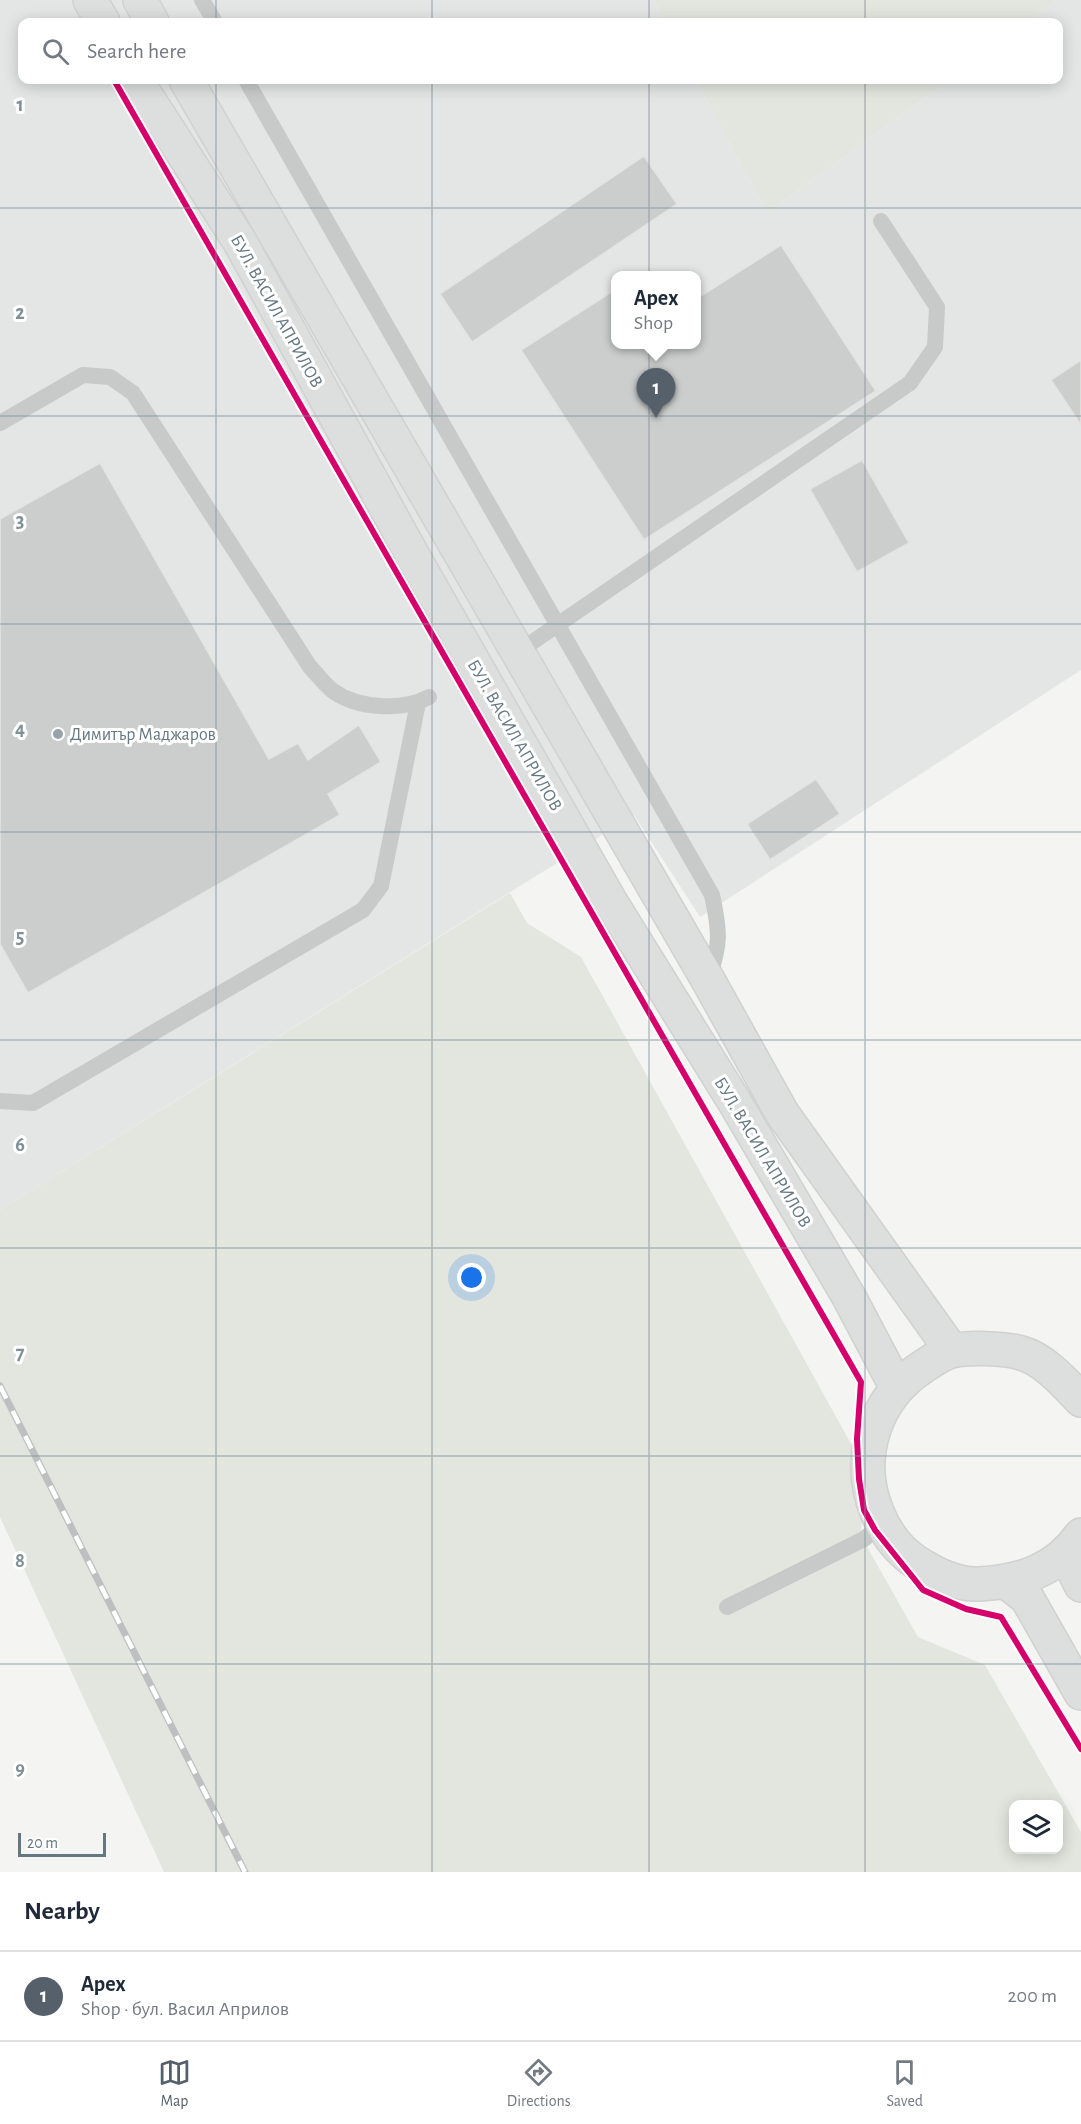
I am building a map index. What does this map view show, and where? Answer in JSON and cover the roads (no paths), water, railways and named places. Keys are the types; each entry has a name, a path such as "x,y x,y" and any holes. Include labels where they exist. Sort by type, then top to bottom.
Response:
{"main road":[{"path":"90,0 101,18"},
{"path":"140,0 151,18"},
{"name":"БУЛ. ВАСИЛ АПРИЛОВ","path":"139,84 240,242 414,558 610,901 843,1287 897,1388"},
{"name":"БУЛ. ВАСИЛ АПРИЛОВ","path":"188,84 708,980 782,1113 952,1351"},
{"path":"1081,1400 1059,1376 1022,1353 992,1350 952,1351 910,1375 897,1388 876,1421 867,1456 869,1492 882,1524 904,1554 935,1574 969,1584 1008,1583 1028,1578 1073,1544 1081,1585"},
{"path":"1008,1583 1027,1598 1081,1693"}],"lane":[{"path":"202,0 213,18"},
{"path":"248,84 558,622 712,895 719,928 718,952 708,980"},
{"path":"518,652 558,622 910,383 935,347 937,307 881,221"},
{"path":"0,423 82,375 110,377 133,393 310,667 333,691 355,701 381,706 424,700 381,886 363,910 33,1103 0,1101"},
{"path":"727,1607 864,1539 882,1524"}],"railway":[{"path":"0,1386 245,1872"}],"place":[{"name":"Apex","path":"656,418"},
{"name":"Димитър Маджаров","path":"58,734"}]}
